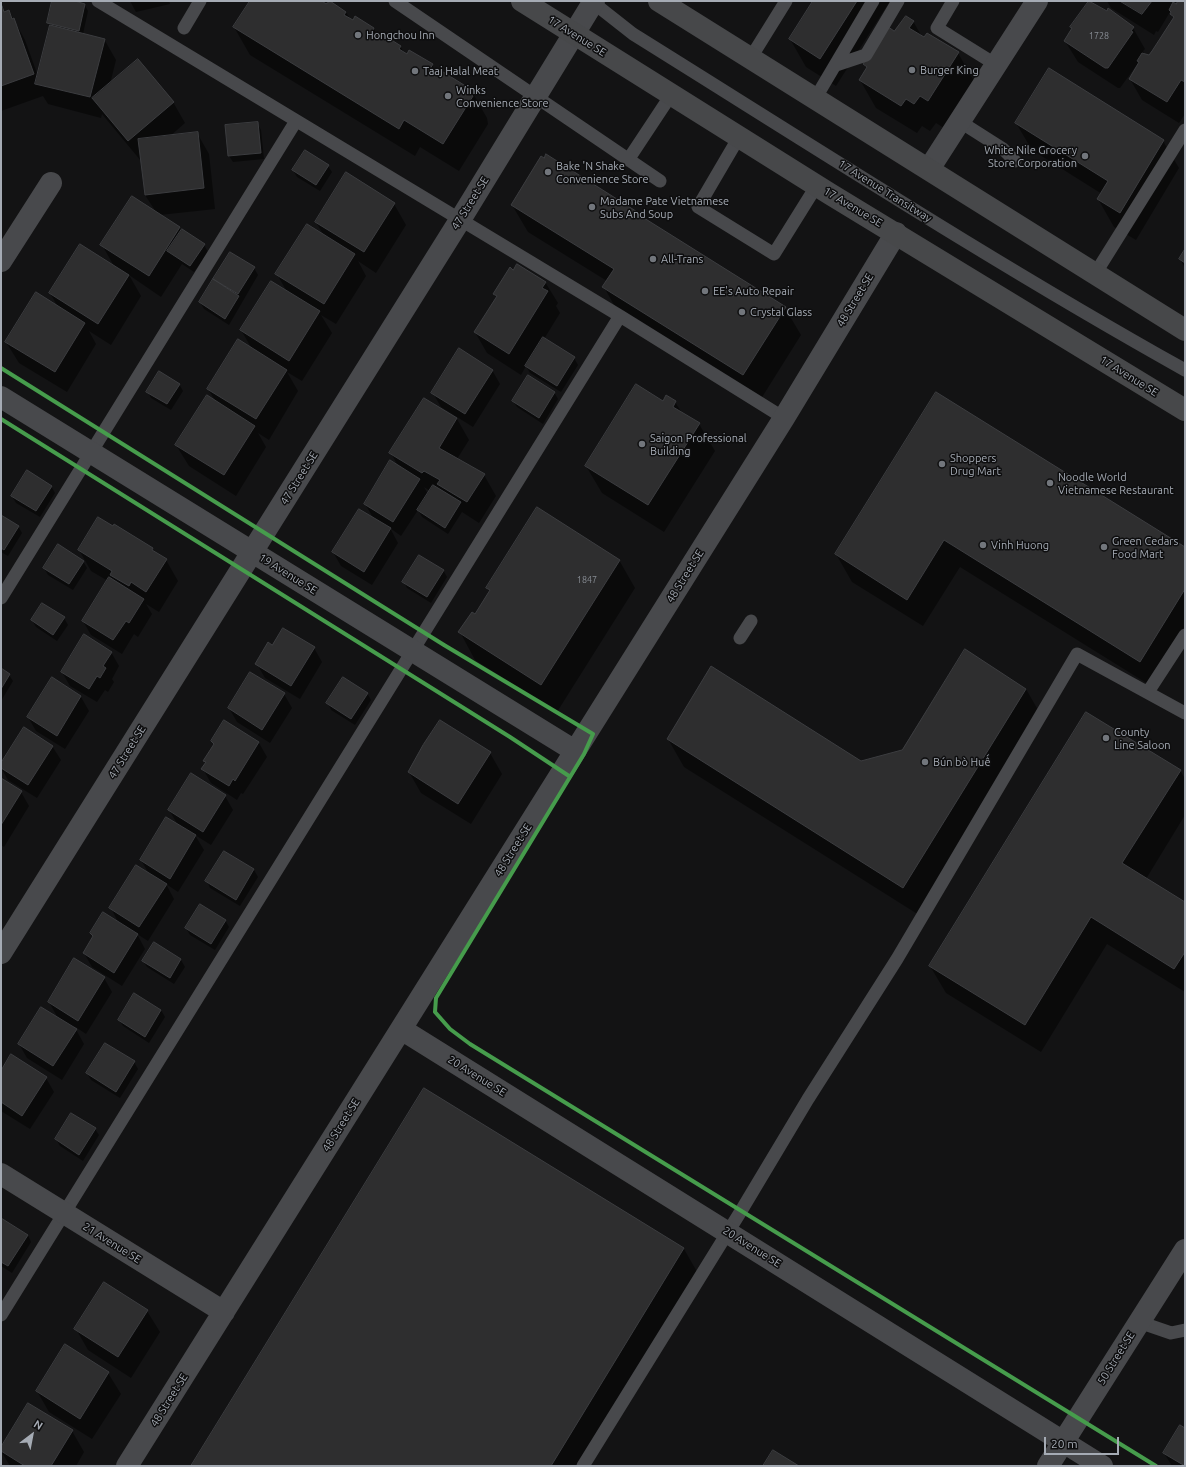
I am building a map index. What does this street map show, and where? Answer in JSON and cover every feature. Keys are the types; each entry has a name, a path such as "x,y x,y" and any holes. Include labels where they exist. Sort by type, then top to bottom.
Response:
{"main road":[{"name":"17 Avenue SE","path":"522,1 739,137 1185,410"},
{"path":"659,1 1185,330"}],"street":[{"path":"929,169 995,64 1037,1"},
{"name":"47 Street SE","path":"1,953 460,220 592,2"},
{"path":"1,261 50,183"},
{"name":"48 Street SE","path":"127,1466 784,418 896,233"},
{"name":"19 Avenue SE","path":"1,397 575,751"},
{"name":"20 Avenue SE","path":"401,1029 1102,1466"},
{"name":"21 Avenue SE","path":"1,1174 224,1312"},
{"name":"50 Street SE","path":"1048,1466 1185,1250"}],"lane":[{"path":"98,1 620,316 784,418"},
{"path":"184,28 200,1"},
{"path":"395,1 660,181"},
{"path":"750,59 786,1"},
{"path":"815,99 873,1"},
{"path":"836,65 866,55 898,1"},
{"path":"954,1 937,28 995,64"},
{"name":"17 Avenue Transitway","path":"592,2 633,34 963,239 1062,300 1185,370"},
{"path":"628,160 671,95"},
{"path":"1,598 296,121"},
{"path":"959,121 1003,149 1015,161"},
{"path":"1095,274 1185,130"},
{"path":"739,137 698,207 723,223 774,254 817,185"},
{"path":"1,1316 620,316"},
{"path":"740,638 751,621"},
{"path":"1148,692 1185,635"},
{"path":"583,1466 728,1232 808,1099 897,959 1077,654 1148,692 1185,714"},
{"path":"1139,1322 1171,1333 1185,1330"}],"building":[{"path":"52,1 75,1 85,4 79,31 47,23"},
{"path":"250,1 322,1 326,4 330,1 346,12 344,15 353,20 355,16 374,28 372,32 379,37 382,34 401,46 399,49 407,54 409,50 433,64 430,69 438,74 440,70 472,90 469,93 473,96 443,144 404,120 399,129 233,27"},
{"path":"813,1 857,1 820,59 789,39"},
{"path":"1089,1 1107,11 1108,8 1134,27 1131,31 1133,32 1108,68 1105,68 1064,41 1072,28 1070,27"},
{"path":"1120,1 1152,1 1142,14"},
{"path":"1178,1 1185,1 1185,82 1181,80 1167,102 1129,79 1139,62 1137,61 1142,53 1149,55 1174,17 1170,14 1171,12 1169,10 1173,2 1176,4"},
{"path":"2,6 4,12 9,10 12,19 14,18 34,74 1,86"},
{"path":"906,16 914,21 909,28 924,37 927,33 959,52 928,101 920,96 914,104 906,99 901,106 859,80 867,67 863,64 887,26 894,31"},
{"path":"50,25 105,39 90,97 35,84"},
{"path":"138,59 174,102 128,141 92,98"},
{"path":"1049,68 1164,140 1120,213 1097,199 1108,181 1015,123"},
{"path":"258,122 261,153 228,156 225,125"},
{"path":"198,132 204,188 145,195 138,139"},
{"path":"305,150 329,165 316,185 292,170"},
{"path":"546,154 642,215 640,218 643,220 644,218 786,307 743,375 602,287 614,269 511,205 541,156 544,158"},
{"path":"346,172 395,203 364,252 315,222"},
{"path":"132,196 180,227 149,276 100,245"},
{"path":"307,224 355,254 324,304 275,274"},
{"path":"182,229 205,244 190,266 167,251"},
{"path":"80,244 129,275 98,324 49,293"},
{"path":"1185,249 1185,263 1179,259"},
{"path":"230,252 255,267 238,294 213,279"},
{"path":"517,264 546,282 542,288 548,291 509,354 474,332 497,296 493,294 510,267 513,270"},
{"path":"213,279 239,296 225,319 199,302"},
{"path":"271,281 320,311 289,361 240,330"},
{"path":"36,292 85,323 55,372 5,342"},
{"path":"543,337 575,357 557,386 525,366"},
{"path":"238,339 287,370 256,419 207,389"},
{"path":"459,348 493,370 465,414 431,393"},
{"path":"159,371 180,384 167,404 146,392"},
{"path":"528,375 555,392 539,418 512,401"},
{"name":"Saigon Professional Building","path":"636,384 663,401 666,395 676,401 673,407 700,423 648,505 585,466"},
{"path":"936,392 1185,547 1185,589 1140,662 944,540 907,600 835,554"},
{"path":"207,395 255,426 224,475 175,445"},
{"path":"424,398 457,418 439,448 485,474 467,502 437,484 440,480 424,471 422,473 389,453"},
{"path":"390,460 420,479 393,522 364,504"},
{"path":"27,470 52,486 36,511 11,496"},
{"path":"433,485 461,502 445,528 417,510"},
{"path":"537,507 620,560 541,685 458,632 472,612 475,614 490,590 486,588"},
{"path":"359,509 391,528 364,572 332,552"},
{"path":"1,515 19,526 4,550 1,548"},
{"path":"98,517 113,526 114,524 153,548 152,550 167,559 146,592 131,582 129,586 110,575 112,571 78,550"},
{"path":"58,544 84,561 69,584 43,568"},
{"path":"419,555 444,570 427,597 402,582"},
{"path":"109,577 144,599 129,623 126,621 113,640 82,621"},
{"path":"42,603 65,617 53,635 31,620"},
{"path":"283,628 315,647 291,686 255,664 268,642 272,645"},
{"path":"84,634 112,652 103,666 106,668 100,678 97,676 89,689 61,672"},
{"path":"965,649 1026,689 903,888 667,739 711,666 861,761 902,750"},
{"path":"1,668 10,674 1,689"},
{"path":"250,672 285,693 262,730 228,708"},
{"path":"52,677 81,696 57,736 27,717"},
{"path":"343,677 368,693 351,719 326,703"},
{"path":"1086,712 1181,770 1122,863 1185,902 1185,952 1174,969 1091,917 1025,1025 929,966"},
{"path":"224,720 259,742 235,781 233,779 229,786 201,769 206,762 203,761 214,744 211,741"},
{"path":"440,720 491,752 458,804 408,772 423,745"},
{"path":"24,727 53,746 28,785 1,768 1,763"},
{"path":"191,773 226,795 203,832 168,810"},
{"path":"1,778 22,791 1,825"},
{"path":"166,817 196,835 170,879 140,860"},
{"path":"224,851 254,869 236,900 205,881"},
{"path":"136,865 167,884 139,927 109,908"},
{"path":"200,904 226,920 211,944 185,928"},
{"path":"103,912 138,934 114,973 83,953 93,936 90,933"},
{"path":"154,942 181,959 170,978 142,961"},
{"path":"74,958 105,977 78,1021 48,1002"},
{"path":"134,993 161,1010 145,1037 118,1020"},
{"path":"41,1007 77,1029 53,1066 18,1044"},
{"path":"105,1043 135,1061 116,1092 86,1073"},
{"path":"11,1054 47,1077 22,1116 1,1102 1,1071"},
{"path":"424,1088 684,1248 551,1466 191,1466"},
{"path":"71,1113 96,1128 79,1155 55,1139"},
{"path":"1,1218 28,1235 8,1266 1,1262"},
{"path":"104,1282 148,1310 118,1357 74,1329"},
{"path":"65,1344 109,1372 80,1419 36,1391"},
{"path":"28,1403 73,1430 51,1466 25,1466 1,1451 1,1447"},
{"path":"1180,1425 1185,1428 1185,1466 1163,1453"},
{"path":"773,1450 799,1466 763,1466"}],"cycle path":[{"path":"1,368 444,645 593,734 584,754 436,998 435,1012 450,1029 470,1044 1156,1466"},
{"path":"1,419 510,737 569,776"}],"place":[{"name":"Hongchou Inn","path":"358,35"},
{"name":"Burger King","path":"912,70"},
{"name":"Taaj Halal Meat","path":"415,71"},
{"name":"Winks Convenience Store","path":"448,96"},
{"name":"White Nile Grocery Store Corporation","path":"1085,156"},
{"name":"Bake 'N Shake Convenience Store","path":"548,172"},
{"name":"Madame Pate Vietnamese Subs And Soup","path":"592,207"},
{"name":"All-Trans","path":"653,259"},
{"name":"EE's Auto Repair","path":"705,291"},
{"name":"Crystal Glass","path":"742,312"},
{"name":"Saigon Professional Building","path":"642,444"},
{"name":"Shoppers Drug Mart","path":"942,464"},
{"name":"Noodle World Vietnamese Restaurant","path":"1050,483"},
{"name":"Vinh Huong","path":"983,545"},
{"name":"Green Cedars Food Mart","path":"1104,547"},
{"name":"County Line Saloon","path":"1106,738"},
{"name":"Bún bò Huế","path":"925,762"}]}
